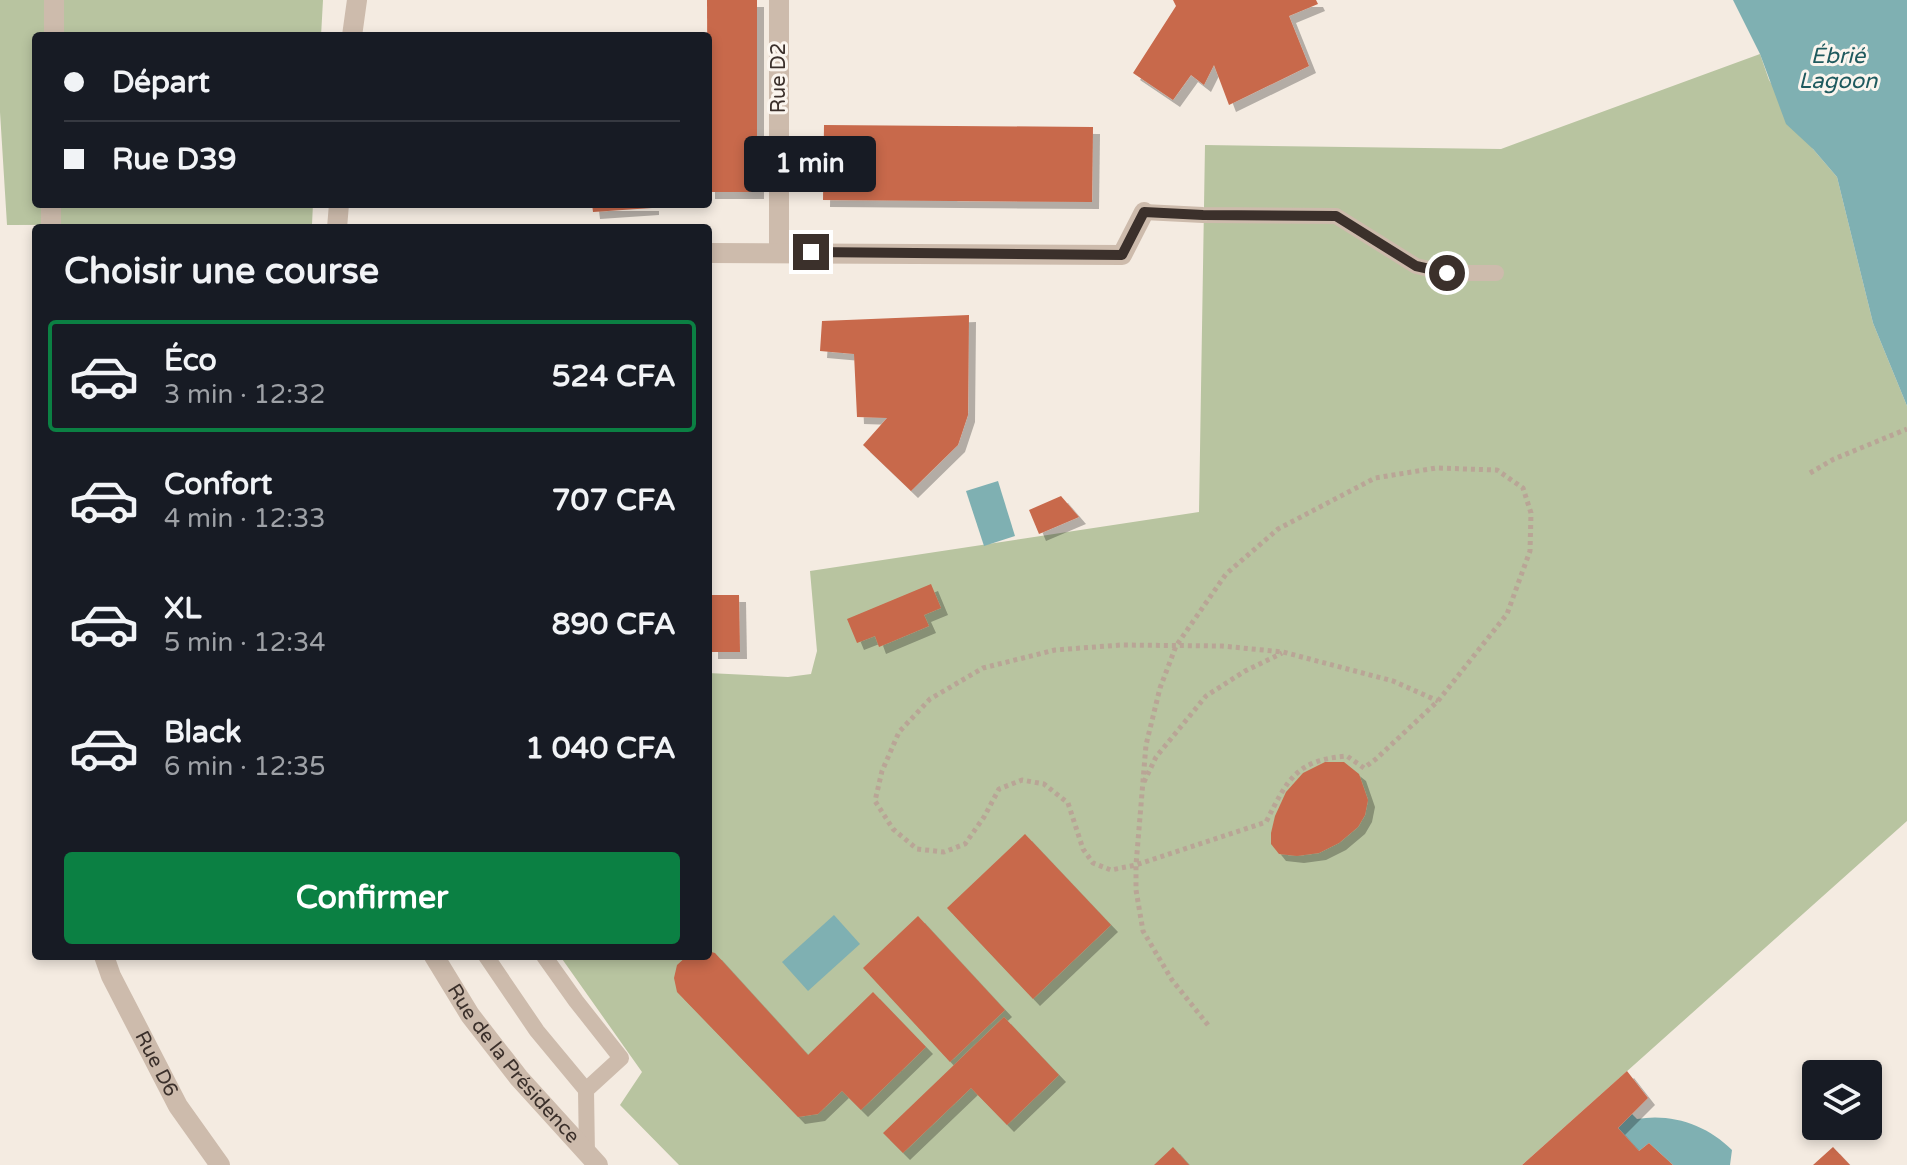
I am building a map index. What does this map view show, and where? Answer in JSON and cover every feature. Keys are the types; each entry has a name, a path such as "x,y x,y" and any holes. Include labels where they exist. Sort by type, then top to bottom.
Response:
{"street":[{"path":"54,0 54,32"},
{"path":"353,32 357,0"},
{"name":"Rue D2","path":"779,0 779,252"},
{"path":"712,253 1122,255 1144,212"},
{"name":"Rue D6","path":"105,960 178,1106 220,1165"},
{"name":"Rue de la Présidence","path":"436,960 470,1015 519,1078 592,1160"}],"lane":[{"path":"1144,212 1336,216 1416,266 1447,273 1496,273"},
{"path":"489,960 537,1031 586,1090 592,1160"},
{"path":"547,960 621,1058 586,1090"}],"path":[{"path":"1810,473 1834,459 1907,429"},
{"path":"1208,1025 1172,980 1143,931 1136,890 1136,865 1146,745 1160,688 1176,646 1226,574 1278,529 1375,478 1436,468 1497,470 1523,488 1531,513 1530,551 1507,614 1438,701 1376,759 1364,768 1347,756 1327,757 1305,765 1290,781 1266,822 1136,865 1111,870 1093,863 1083,849 1068,803 1044,784 1022,780 999,789 965,844 944,852 917,849 893,829 875,801 882,771 899,732 930,699 983,668 1055,650 1121,645 1176,646 1222,646 1283,652 1393,681 1438,701"},
{"path":"1143,785 1156,757 1206,696 1283,652"}],"green space":[{"path":"0,0 323,0 321,32 32,32 32,208 313,208 312,224 7,225 0,112"},
{"path":"1760,54 1769,80 1813,149 1837,177 1873,323 1907,406 1907,821 1522,1165 679,1165 620,1105 642,1072 563,960 712,960 712,673 788,677 811,674 817,651 810,571 1199,512 1205,145 1501,149"}],"water":[{"name":"Ébrié Lagoon","path":"1733,0 1907,0 1907,406 1873,323 1837,177 1786,124 1760,54"},
{"path":"998,481 1015,536 984,546 966,491"},
{"path":"834,915 860,944 808,991 782,962"},
{"path":"1632,1114 1637,1119 1663,1118 1688,1123 1712,1134 1732,1150 1730,1165 1673,1165 1649,1143 1639,1151 1618,1128"}],"building":[{"path":"707,0 757,0 757,192 712,192 712,32 707,32"},
{"path":"1173,0 1316,0 1318,4 1289,16 1309,66 1229,105 1214,65 1204,85 1191,75 1173,100 1133,73 1176,6"},
{"path":"824,125 1093,127 1092,202 823,200"},
{"path":"592,208 652,208 593,212"},
{"path":"969,315 968,415 958,445 911,491 863,445 887,418 857,417 854,354 820,351 822,321"},
{"path":"1061,496 1079,517 1039,534 1029,510"},
{"path":"931,584 941,608 924,615 929,626 879,647 875,636 857,643 847,619"},
{"path":"712,595 739,595 740,652 712,652"},
{"path":"1325,762 1344,762 1359,774 1368,800 1365,815 1358,827 1339,843 1319,853 1297,856 1279,854 1271,844 1271,833 1286,792 1303,773"},
{"path":"1025,834 1111,925 1033,999 947,908"},
{"path":"918,916 1005,1010 950,1062 863,968"},
{"path":"712,952 715,953 808,1055 873,992 926,1047 861,1110 842,1091 818,1114 798,1117 677,992 674,978 677,965 683,960 712,960"},
{"path":"1004,1017 1059,1075 1007,1125 971,1088 903,1153 883,1133"},
{"path":"1627,1071 1648,1098 1618,1128 1639,1151 1649,1143 1673,1165 1522,1165"},
{"path":"1173,1147 1189,1165 1154,1165"},
{"path":"1833,1147 1850,1165 1813,1165"}],"route":[{"path":"811,252 1122,255 1144,212 1336,216 1416,266 1447,273"}]}
